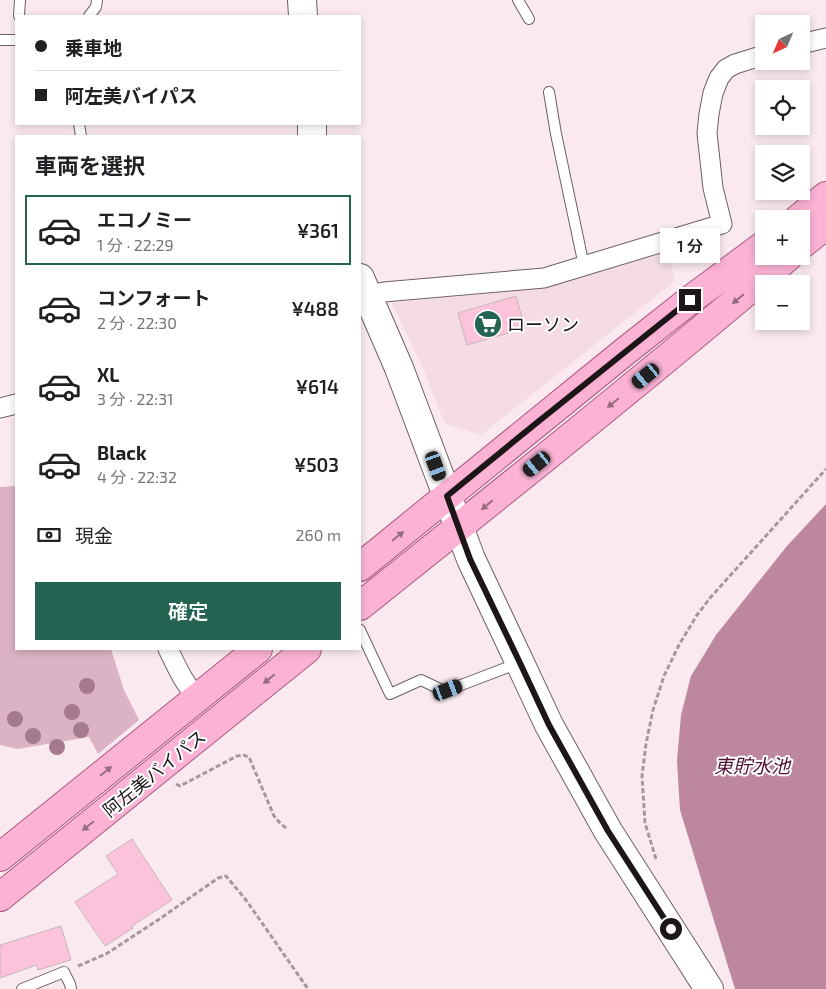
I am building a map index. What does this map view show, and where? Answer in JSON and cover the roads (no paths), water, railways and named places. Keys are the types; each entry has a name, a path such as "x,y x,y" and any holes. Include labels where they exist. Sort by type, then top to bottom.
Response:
{"main road":[{"path":"809,210 826,196"},
{"path":"810,239 826,226"},
{"path":"361,566 690,300 755,252"},
{"path":"361,605 692,339 778,265"},
{"name":"阿左美バイパス","path":"0,857 257,650"},
{"name":"阿左美バイパス","path":"0,897 306,650"}],"street":[{"path":"302,0 303,15"},
{"path":"810,42 826,38"},
{"path":"708,989 608,831 549,725 470,559 399,368 363,289 544,278 722,224 713,188 707,133 713,93 719,78 726,70 735,64 755,58"},
{"path":"0,408 15,404"},
{"path":"168,650 182,678 197,698"}],"lane":[{"path":"19,15 20,0"},
{"path":"90,15 96,7 96,0"},
{"path":"518,0 529,19"},
{"path":"0,40 15,40"},
{"path":"549,92 584,266"},
{"path":"361,632 390,694 421,680 442,690 448,690 520,663"},
{"path":"22,989 64,972 71,989"}],"water":[{"name":"東貯水池","path":"826,504 826,989 735,989 680,810 677,761 681,715 691,676 716,635 787,546"}],"place":[{"name":"ローソン","path":"488,324"}]}
